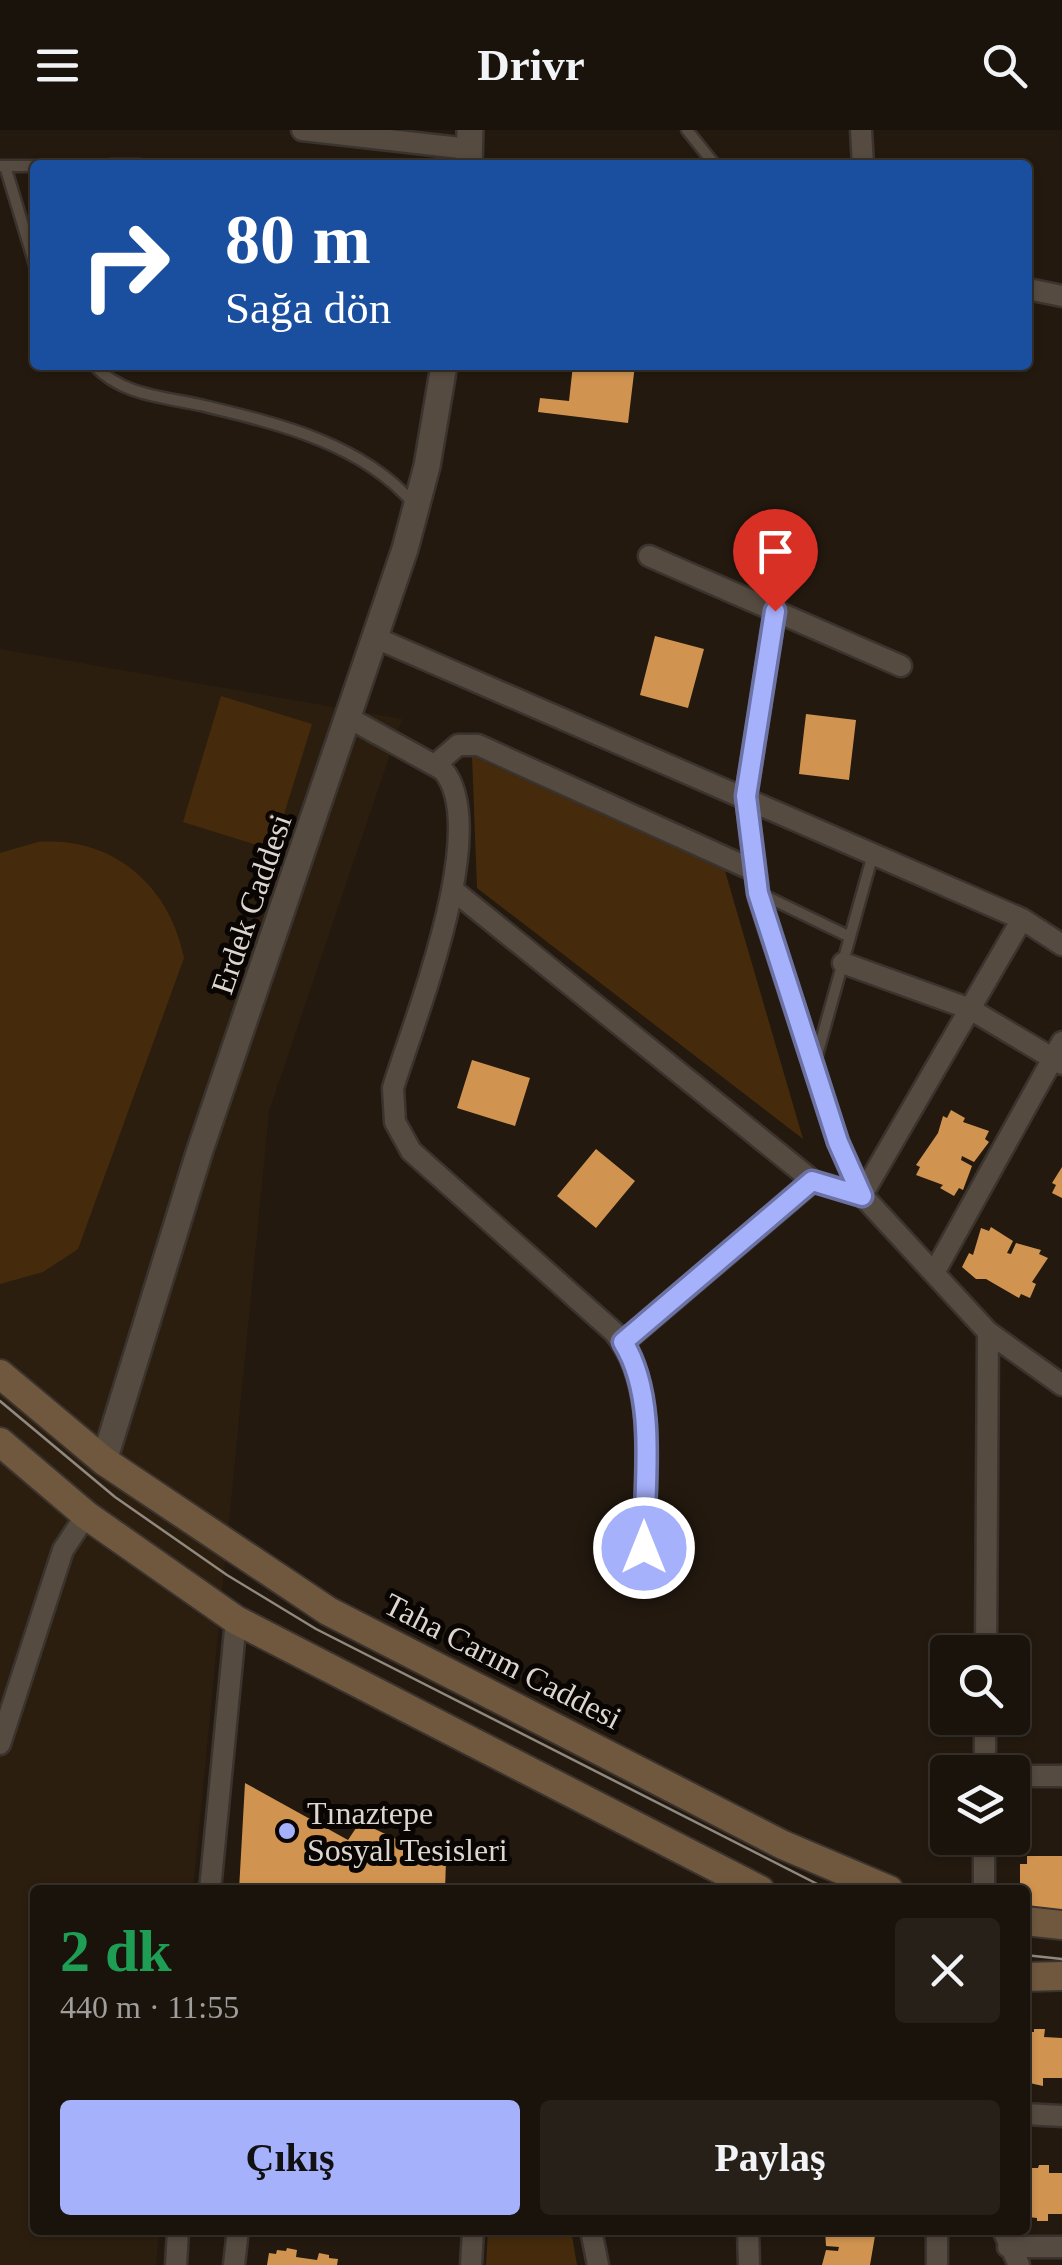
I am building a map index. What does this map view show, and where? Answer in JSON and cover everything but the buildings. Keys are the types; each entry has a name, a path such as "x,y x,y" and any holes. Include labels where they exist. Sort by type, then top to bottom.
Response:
{"main road":[{"name":"Taha Carım Caddesi","path":"0,1374 104,1461 328,1611 783,1845 877,1885"},
{"path":"0,1442 86,1515 236,1620 750,1885"},
{"path":"1030,1922 1062,1924"},
{"path":"1030,1977 1062,1976"}],"street":[{"path":"302,130 469,148"},
{"path":"860,130 863,160"},
{"path":"1032,291 1062,296"},
{"name":"Erdek Caddesi","path":"104,1461 199,1153 376,638 416,507 443,370"},
{"path":"649,556 902,666"},
{"path":"775,611 746,796 758,893 838,1142 862,1196 988,1332 1062,1384"},
{"path":"376,638 1022,919 1062,945"},
{"path":"349,718 436,764 448,776 456,799 459,846 453,890 393,1088 393,1111 399,1132 412,1151 623,1342 636,1366 644,1399 644,1548"},
{"path":"436,764 458,746 478,745 756,871"},
{"path":"453,890 812,1181 862,1196"},
{"path":"862,1196 1022,919"},
{"path":"843,963 970,1009 1059,1055 934,1273"},
{"path":"623,1342 812,1181"},
{"path":"986,1635 988,1332"},
{"path":"0,1744 63,1550 86,1515"},
{"path":"210,1885 236,1620"},
{"path":"1030,1776 1062,1776"},
{"path":"984,1855 984,1885"},
{"path":"1030,2114 1062,2116"},
{"path":"176,2265 178,2235"},
{"path":"234,2265 237,2235"},
{"path":"471,2265 473,2235"},
{"path":"592,2235 598,2265"},
{"path":"748,2235 749,2265"},
{"path":"937,2235 938,2265"},
{"path":"1011,2252 1062,2247"}],"lane":[{"path":"686,130 710,160"},
{"path":"30,166 2,166 30,250"},
{"path":"99,370 127,389 206,407 335,446 386,476 416,507"},
{"path":"814,1066 873,853"},
{"path":"758,893 850,937"}],"shaded area":[{"path":"0,649 402,719 269,1111 193,1885 30,1885 30,2235 159,2235 156,2265 0,2265"},
{"path":"221,696 312,724 273,850 183,822"},
{"path":"472,756 725,871 803,1139 477,888"},
{"path":"38,842 90,847 134,871 166,909 184,958 78,1249 43,1272 0,1284 0,853"},
{"path":"488,2235 572,2235 577,2265 486,2265"}],"tram line":[{"path":"0,1401 115,1497 227,1575 316,1629 819,1885"},
{"path":"1030,1956 1062,1959"}],"place":[{"name":"Tınaztepe Sosyal Tesisleri","path":"287,1831"}],"route":[{"path":"644,1548 644,1399 636,1366 623,1342 812,1181 862,1196 838,1142 758,893 746,796 775,611"}]}
